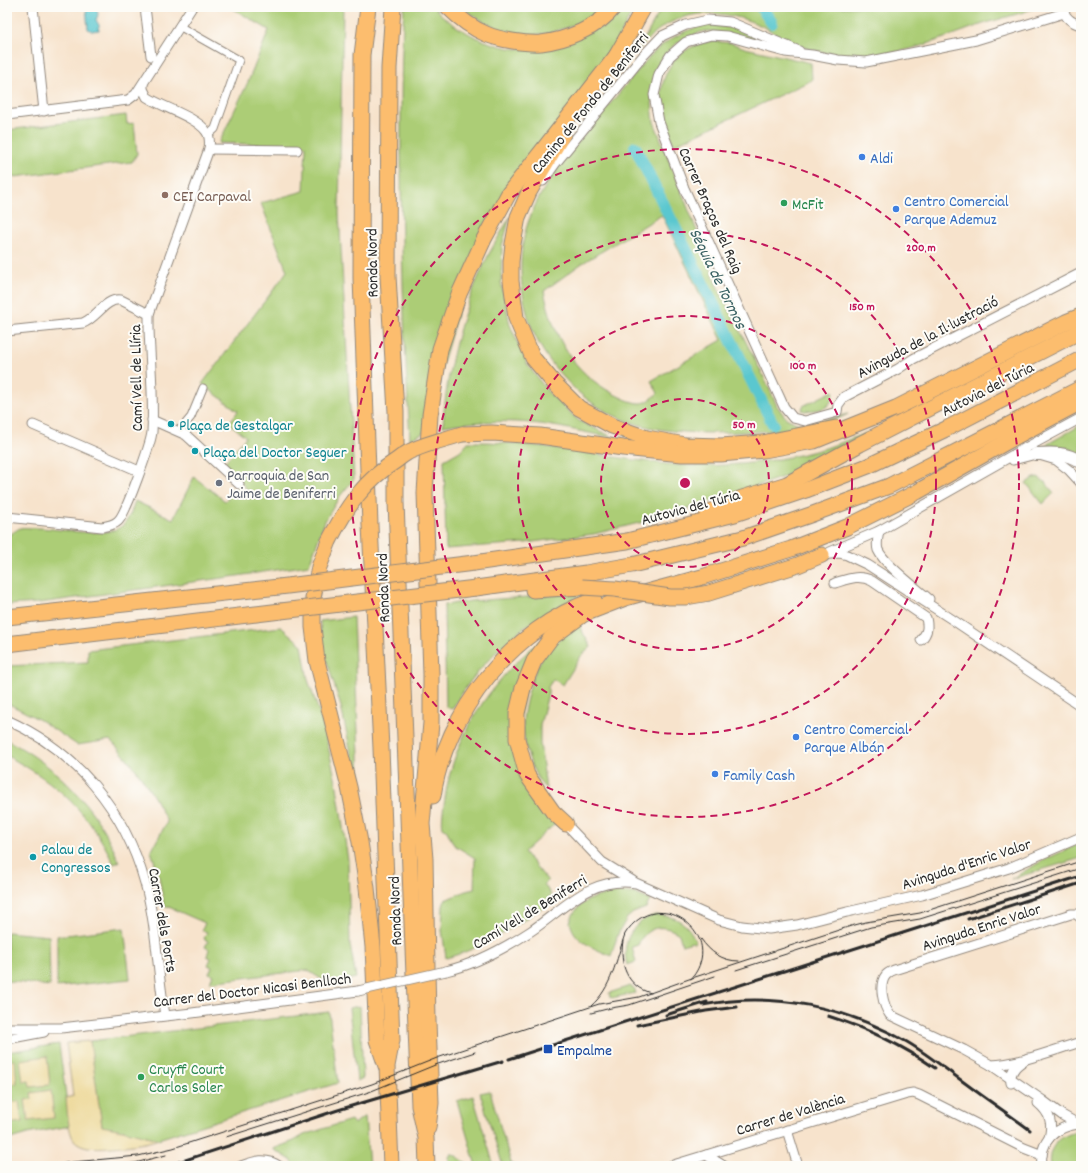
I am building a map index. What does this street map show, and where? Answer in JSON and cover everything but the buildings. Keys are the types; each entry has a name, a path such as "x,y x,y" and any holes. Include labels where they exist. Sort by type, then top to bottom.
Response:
{"main road":[{"path":"362,55 363,7"},
{"name":"Ronda Nord","path":"368,7 362,55 361,278 392,1040 387,1066 391,1166"},
{"name":"Ronda Nord","path":"393,7 389,68 388,276 396,412 396,502 419,1106 426,1138 427,1166"},
{"path":"448,7 462,20 486,34 509,41 540,43 569,36 590,28 614,7"},
{"path":"644,7 621,50 555,145 529,192 518,217 513,244 511,281 516,318 533,358 554,383 579,408 612,426 647,438 685,445 721,446 762,443 858,424"},
{"path":"426,1138 431,1104 425,859 422,824 431,723 431,681 425,493 430,415 440,349 459,294 484,239 510,192 621,50"},
{"path":"387,1066 377,1040 373,947 367,888 360,842 349,787 317,661 313,627 313,598 319,568 329,541 340,518 360,490 383,469 411,450 462,434 492,433 519,435 682,454 721,454 764,450 814,441 896,408 1066,322 1081,316"},
{"path":"663,532 742,498 787,484 860,444 1081,331"},
{"name":"Autovia del Túria","path":"7,617 279,587 474,563 627,541 735,514 806,490 868,466 946,429 1081,359"},
{"path":"7,644 476,588 586,573 632,565 743,538 889,486 1081,388"},
{"path":"566,824 553,812 527,774 517,738 517,713 523,688 534,661 551,638 584,614 625,598 702,577 791,549 847,527 917,492 1081,402"},
{"path":"476,588 505,591 582,587 615,589 670,597 686,597 709,593 783,570 822,555"},
{"path":"425,859 435,783 443,754 464,710 492,670 538,629 581,604 622,591 668,586"}],"street":[{"path":"33,7 44,111"},
{"path":"145,7 151,56"},
{"path":"7,115 128,100 136,94 143,84 192,7"},
{"path":"1064,10 1075,23 1081,25"},
{"name":"Camino de Fondo de Beniferri","path":"659,74 670,56 686,42 711,35 727,36 786,52 838,60 866,62 976,40 1064,10"},
{"name":"Camino de Fondo de Beniferri","path":"513,244 525,213 536,191 551,170 643,56 662,36 686,25 708,20 730,22 812,55"},
{"name":"Camí Vell de Llíria","path":"7,517 102,527 113,524 122,517 125,511 150,443 152,420 149,314 209,149 209,137 215,129 239,60 179,26"},
{"name":"Carrer Braços del Raig","path":"659,74 654,95 659,122 668,148 684,188 784,407 793,418"},
{"path":"143,84 143,89 147,96 192,120 202,127 209,137"},
{"path":"209,149 297,150"},
{"name":"Avinguda de la Il·lustració","path":"793,418 806,421 837,412 838,405 844,397 898,369 913,359 1081,273"},
{"path":"7,331 82,322 93,317 109,302 116,300 121,300 149,314"},
{"path":"182,431 191,417 203,388"},
{"path":"822,555 878,531 1081,418"},
{"path":"152,420 182,431 239,484"},
{"path":"33,425 139,471"},
{"path":"975,476 1003,463 1036,454 1060,453 1073,457 1081,462"},
{"path":"1036,454 1056,460 1069,470 1081,483"},
{"path":"878,531 878,548 881,555 891,566 953,620"},
{"path":"822,555 839,553 858,560 953,620 1081,706"},
{"path":"835,583 858,577 865,577 872,581 926,618 928,626 927,634 921,640"},
{"name":"Carrer dels Ports","path":"7,720 22,726 59,750 78,768 104,797 129,838 136,856 148,899 154,928 165,1015"},
{"path":"566,824 602,862 636,883"},
{"name":"Avinguda d'Enric Valor","path":"880,904 922,895 1009,868 1081,838"},
{"name":"Camí Vell de Beniferri","path":"446,971 474,962 503,947 531,931 575,898 593,888 623,881 636,883 719,920 742,926 769,929 797,925 880,904"},
{"name":"Avinguda Enric Valor","path":"991,1065 958,1047 890,1015 884,1003 882,984 885,976 890,972 1071,914 1076,914 1081,918"},
{"name":"Carrer del Doctor Nicasi Benlloch","path":"7,1038 61,1028 192,1013 358,991 446,971"},
{"name":"Carrer del Doctor Nicasi Benlloch","path":"7,1028 61,1028"},
{"path":"991,1065 999,1065 1028,1058 1081,1042"},
{"path":"1028,1058 1017,1065 1012,1072 1010,1078 1011,1084 1040,1104 1046,1111 1051,1120 1049,1138"},
{"path":"991,1065 1062,1115 1080,1124"},
{"name":"Carrer de València","path":"670,1166 913,1093 1024,1148 1042,1155"},
{"path":"1042,1166 1044,1146 1049,1138 1057,1130 1067,1125 1080,1124"},
{"path":"787,1130 798,1166"},
{"path":"706,1155 724,1166"},
{"path":"241,1166 259,1160 271,1162 278,1166"}],"green space":[{"path":"230,7 343,7 339,213 354,479 340,496 325,521 309,565 39,603 7,605 7,537 20,528 42,528 92,533 114,530 122,526 127,521 135,501 173,519 194,477 225,501 238,487 249,499 251,494 224,463 246,437 229,423 238,411 202,384 287,271 261,203 304,191 306,146 219,143 248,82 269,30"},
{"path":"404,7 434,7 450,22 472,35 495,45 517,49 602,27 615,18 625,7 635,7 615,44 481,230 423,433 410,439 402,219 401,94"},
{"path":"462,7 603,7 591,17 566,28 550,33 525,34 491,25 471,14"},
{"path":"662,7 1038,7 903,51 866,56 833,54 812,50 789,41 750,21 735,17 720,14 691,15 677,19 664,26 651,36 637,52"},
{"path":"712,25 728,27 750,34 763,42 709,31 696,34 676,44 667,52 655,72 652,96 654,122 708,259 716,284 766,381 777,406 786,418 803,425 848,414 824,424 799,429 695,433 648,427 626,421 605,411 585,398 566,380 544,352 529,320 521,274 523,240 532,213 547,183 567,156 650,56 675,37 697,27","holes":["662,215 722,340 651,381 658,393 646,402 634,402 617,396 599,385 586,375 576,363 559,338 548,308 544,291 581,264"]},
{"path":"711,41 731,43 745,48 811,63 812,80 674,145 665,125 662,110 661,96 667,71 674,60 684,52 696,45"},
{"path":"126,115 127,124 134,123 137,154 132,162 7,178 7,130"},
{"path":"510,217 502,246 501,282 510,325 527,364 548,392 579,421 615,438 559,427 516,422 467,423 443,426 452,360 464,316 471,295 489,254"},
{"path":"833,391 832,398 828,406 816,410 802,410 803,406"},
{"path":"1081,425 1081,454 1063,447 1044,446"},
{"path":"869,432 813,463 783,477 725,497 643,522 594,534 525,543 446,549 444,460 460,451 468,442 531,445 671,465 713,466 752,463 790,457 826,448"},
{"path":"1038,477 1045,482 1054,493 1043,504 1026,483"},
{"path":"583,593 541,616 511,638 478,671 452,709 446,707 444,605 471,601"},
{"path":"353,617 360,779 357,780 341,707 322,645 320,621"},
{"path":"578,625 581,626 583,633 591,647 581,656 563,685 553,679 548,687 548,694 540,725 540,743 546,789 536,776 529,759 523,731 524,710 532,679 541,660 555,643"},
{"path":"281,627 302,645 308,680 323,723 337,787 348,860 350,944 356,978 336,982 326,982 307,970 210,982 213,975 209,973 212,967 208,965 211,958 207,956 209,949 205,947 208,941 204,939 207,932 202,930 205,923 164,905 159,876 151,851 167,822 149,788 127,758 110,740 77,745 40,720 7,703 7,666 88,662 88,650"},
{"path":"540,641 532,657 514,742 558,821 524,852 548,881 544,884 551,895 544,903 543,907 520,923 472,949 446,958 442,930 443,906 445,900 474,889 475,858 454,845 447,831 443,828 443,813 450,775 466,731 478,711 506,674"},
{"path":"7,740 43,763 74,791 100,824 119,862 114,864 94,829 83,814 57,788 25,766 7,756"},
{"path":"1081,843 1081,858 1011,879 1042,861"},
{"path":"611,893 633,893 650,900 646,908 633,913 627,918 618,934 611,956 586,944 576,935 570,922 573,915 581,905 592,899"},
{"path":"655,915 669,917 680,921 689,929 696,942 682,945 679,934 667,928 656,928 650,930 641,939 638,945 632,947 636,962 627,965 626,948 630,934 640,923"},
{"path":"124,928 130,979 57,987 57,936"},
{"path":"7,932 49,936 50,986 7,981"},
{"path":"630,986 635,989 635,993 612,998 610,997 609,993"},
{"path":"360,1006 363,1078 357,1081 349,1008"},
{"path":"329,1012 338,1083 158,1139 123,1130 102,1127 90,1041"},
{"path":"59,1044 70,1126 27,1134 7,1140 7,1052"},
{"path":"490,1091 511,1163 516,1166 503,1166 480,1093"},
{"path":"473,1096 494,1166 476,1166 457,1101"},
{"path":"365,1116 369,1166 295,1166 291,1160 273,1149 294,1141 304,1135 351,1120 354,1124"},
{"path":"1076,1132 1081,1133 1081,1166 1050,1166 1050,1154 1052,1148 1064,1136"},
{"path":"451,1154 471,1166 449,1166 449,1157"}],"sand":[{"path":"90,1041 102,1126 158,1139 134,1145 103,1147 86,1147 78,1144 74,1140 67,1114 66,1098 73,1096 66,1043"},
{"path":"47,1056 50,1085 30,1087 29,1081 23,1082 20,1060"},
{"path":"15,1060 17,1083 11,1084 12,1089 7,1090 7,1061"},
{"path":"51,1090 54,1118 28,1121 25,1100 32,1099 31,1093"},
{"path":"12,1095 13,1102 19,1101 22,1122 7,1124 7,1096"}],"water":[{"path":"86,7 97,7 98,15 96,20 99,25 99,30 92,31 88,29"}],"waterway":[{"path":"761,7 772,23"},
{"name":"Séquia de Tormos","path":"635,147 773,424"}],"tram line":[{"path":"46,1166 138,1156 173,1148 372,1084 437,1058 599,1004 639,997 851,926 920,913 1081,861"},
{"path":"736,970 871,927 920,919 1081,868"},
{"path":"591,1006 598,999 609,982 625,934 639,919 655,913 670,914 685,920 696,932 701,946 700,962 691,979"},
{"path":"701,939 708,948 717,955 733,961 739,961"},
{"path":"623,941 622,958 626,973 636,986 651,993"},
{"path":"591,1013 629,1005 715,976"},
{"path":"226,1137 369,1092 435,1065 475,1052"},
{"path":"101,1166 135,1163 166,1155"}],"railway":[{"path":"509,1059 1081,876"},
{"path":"968,919 1081,883"},
{"path":"703,1005 729,1001 782,1001 834,1011 859,1019 884,1030 915,1047 1030,1130"},
{"path":"666,1015 707,1002"},
{"path":"637,1025 706,1011 737,1007"},
{"path":"828,1016 883,1038 910,1052 935,1068"},
{"path":"167,1166 338,1110 503,1061"}],"place":[{"name":"Aldi","path":"862,157"},
{"name":"CEI Carpaval","path":"165,195"},
{"name":"McFit","path":"784,203"},
{"name":"Centro Comercial Parque Ademuz","path":"896,209"},
{"name":"Plaça de Gestalgar","path":"171,424"},
{"name":"Plaça del Doctor Seguer","path":"195,451"},
{"name":"Parroquia de San Jaime de Beniferri","path":"219,483"},
{"name":"Centro Comercial Parque Albán","path":"796,737"},
{"name":"Family Cash","path":"715,774"},
{"name":"Palau de Congressos","path":"33,857"},
{"name":"Empalme","path":"548,1049"},
{"name":"Cruyff Court Carlos Soler","path":"141,1077"}]}
